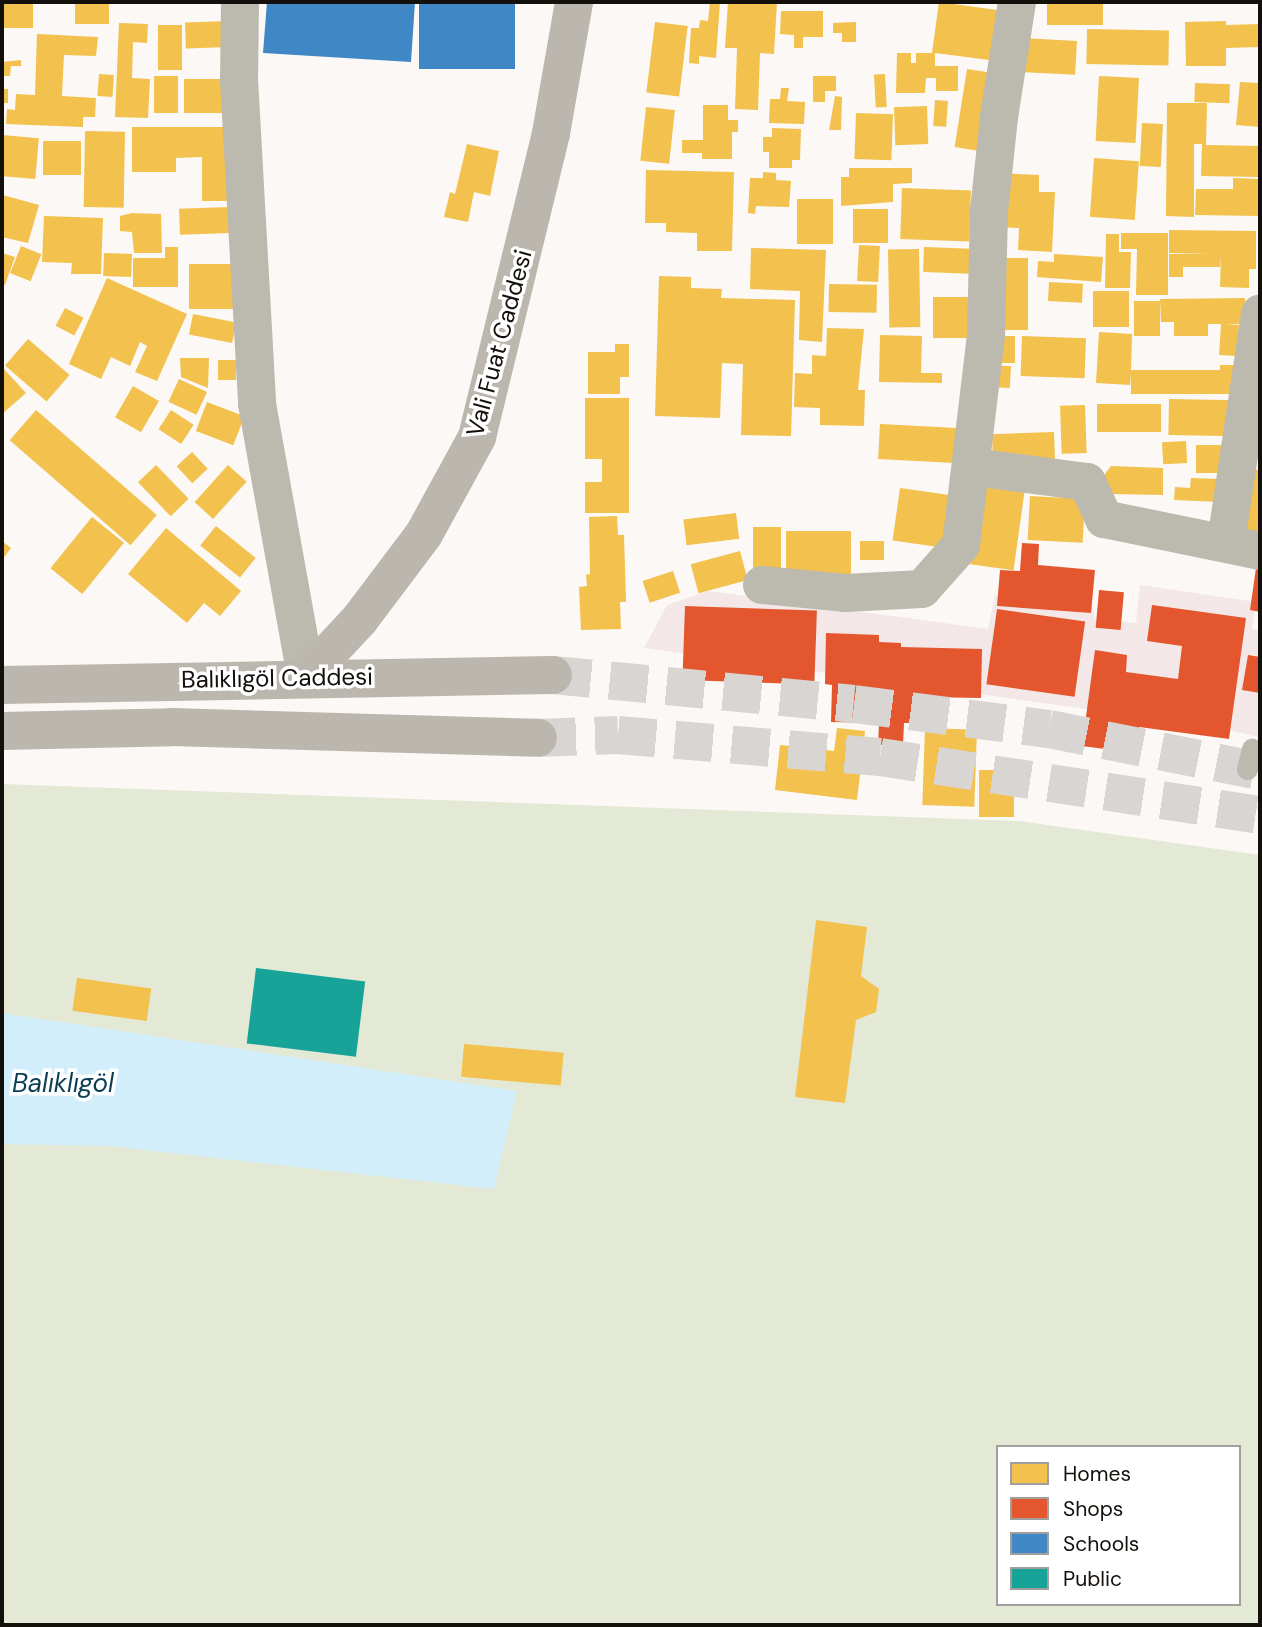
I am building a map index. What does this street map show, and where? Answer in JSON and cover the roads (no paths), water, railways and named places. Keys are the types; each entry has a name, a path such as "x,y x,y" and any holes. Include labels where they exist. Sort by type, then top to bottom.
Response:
{"main road":[{"name":"Vali Fuat Caddesi","path":"306,677 360,619 425,534 477,437 551,133 574,2"},
{"name":"Balıklıgöl Caddesi","path":"2,685 306,677 553,675"},
{"name":"Balıklıgöl Caddesi","path":"2,730 225,728 538,738"}],"street":[{"path":"240,2 239,92 257,404 306,677"},
{"path":"762,585 845,593 922,589 961,545 973,467 986,334 989,211 1017,2"},
{"path":"973,467 1087,482 1104,519 1243,546 1260,314"}],"water":[{"name":"Balıklıgöl","path":"2,1013 517,1091 494,1189 109,1146 2,1144"}],"tunnel":[{"path":"553,675 854,704 1049,729 1260,771"},
{"path":"538,738 618,735 880,757 1260,815"}]}
